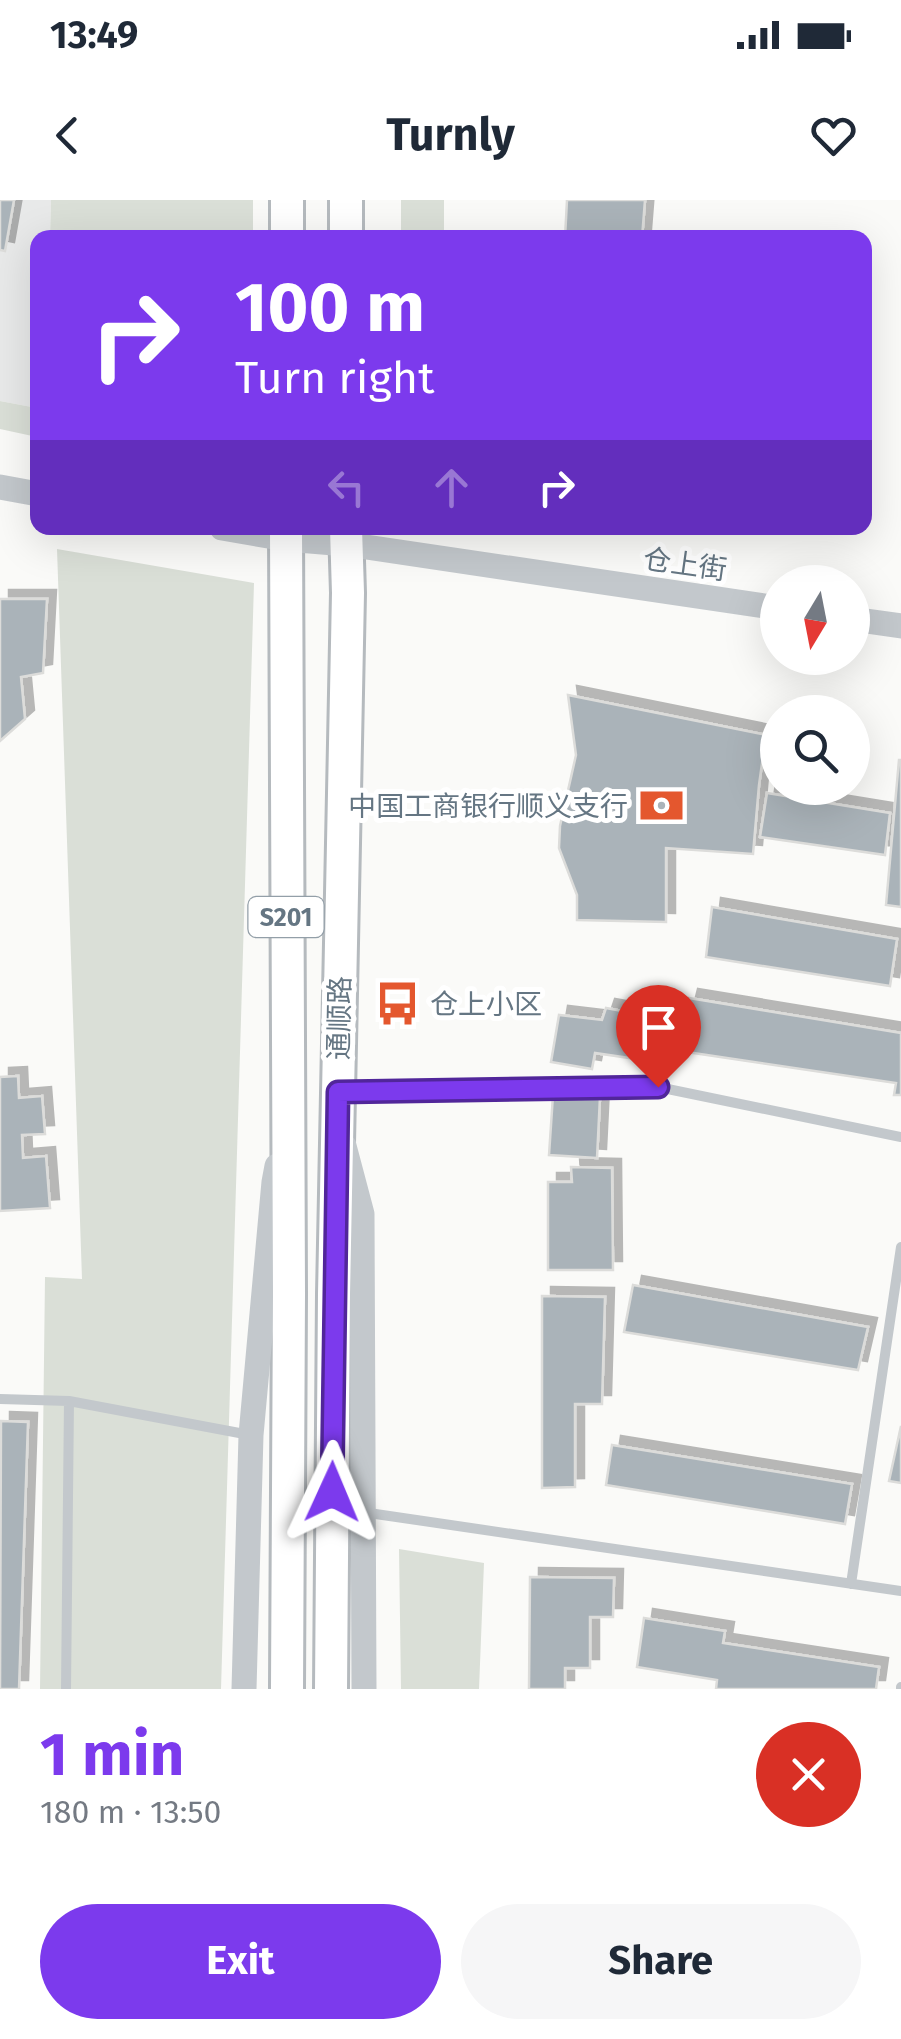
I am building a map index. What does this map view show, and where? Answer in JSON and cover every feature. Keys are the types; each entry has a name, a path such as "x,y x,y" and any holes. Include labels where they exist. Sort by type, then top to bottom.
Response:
{"main road":[{"path":"287,230 288,200"},
{"path":"346,200 346,230"},
{"name":"通顺路","path":"286,535 290,1294 287,1689"},
{"name":"通顺路","path":"331,1689 346,536"}],"street":[{"path":"0,487 30,493"},
{"name":"仓上街","path":"346,536 760,605"},
{"path":"870,622 901,626"},
{"path":"338,1108 362,1214 364,1689"},
{"path":"244,1689 251,1435 274,1182 287,1122"}],"lane":[{"path":"338,1108 658,1087 901,1137"},
{"path":"851,1584 901,1248"},
{"path":"0,1399 69,1401 251,1435"},
{"path":"66,1689 69,1401"},
{"path":"362,1512 901,1592"}],"shaded area":[{"path":"0,200 51,200 50,230 30,230 30,407 0,401"},
{"path":"51,200 253,200 253,230 50,230"},
{"path":"401,200 444,200 444,230 401,230"},
{"path":"0,401 30,407 30,435 0,429"},
{"path":"57,549 254,583 221,1689 40,1689 45,1277 82,1279"},
{"path":"399,1549 484,1563 479,1689 401,1689"}],"building":[{"path":"0,200 14,200 5,251 0,250"},
{"path":"567,200 645,200 643,230 565,230"},
{"path":"0,599 47,599 43,673 21,677 25,719 0,741"},
{"name":"中国工商银行顺义支行","path":"568,695 760,734 753,854 666,848 666,922 577,920 577,895 559,848 576,755"},
{"path":"901,760 901,907 886,905"},
{"path":"765,805 841,805 890,813 885,855 760,837"},
{"path":"712,907 897,939 890,986 706,957"},
{"path":"689,998 901,1033 901,1095 894,1095 896,1083 646,1046 643,1060 595,1053 592,1069 551,1062 559,1015 602,1020 606,1008 649,1016 652,1006 686,1010"},
{"path":"18,1076 19,1098 42,1096 45,1134 22,1135 23,1158 46,1156 50,1208 0,1211 0,1077"},
{"path":"553,1095 600,1097 597,1158 549,1155"},
{"path":"571,1167 612,1168 613,1270 548,1270 548,1182 572,1182"},
{"path":"633,1285 868,1327 858,1370 624,1332"},
{"path":"542,1296 605,1297 602,1404 575,1404 575,1487 542,1488"},
{"path":"1,1421 28,1422 19,1689 0,1689"},
{"path":"901,1426 901,1483 889,1481"},
{"path":"612,1445 852,1484 845,1524 606,1485"},
{"path":"530,1577 614,1578 613,1617 590,1617 590,1668 565,1668 565,1689 529,1689"},
{"path":"644,1618 725,1631 723,1643 879,1667 876,1689 716,1689 717,1680 637,1667"}],"place":[{"name":"中国工商银行顺义支行","path":"661,806"},
{"name":"仓上小区","path":"397,1004"}],"route":[{"path":"332,1492 338,1092 658,1087"}]}
